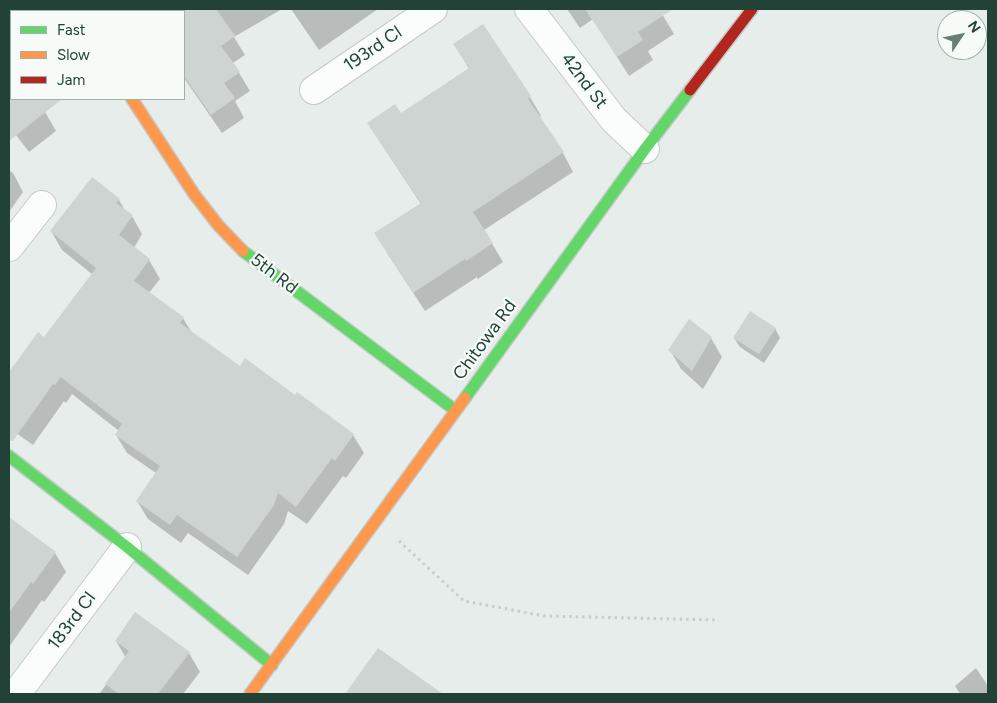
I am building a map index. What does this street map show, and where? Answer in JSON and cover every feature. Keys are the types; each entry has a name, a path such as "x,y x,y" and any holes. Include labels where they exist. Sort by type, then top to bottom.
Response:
{"street":[{"name":"193rd Cl","path":"314,90 433,9"},
{"name":"42nd St","path":"529,9 614,120 644,149"},
{"name":"Chitowa Rd","path":"250,694 644,149 752,9"},
{"name":"5th Rd","path":"133,100 194,194 218,224 244,250 455,410"},
{"path":"9,247 42,205"},
{"path":"9,456 127,547 272,665"},
{"name":"183rd Cl","path":"16,694 127,547"}],"path":[{"path":"376,520 464,601 545,616 719,620"}],"building":[{"path":"216,9 235,36 221,46 240,72 224,83 235,98 211,115 185,77 184,10"},
{"path":"585,9 673,9 638,32 643,40 617,57"},
{"path":"483,24 531,96 528,99 564,152 473,212 493,243 413,293 374,233 421,203 367,123 395,104 401,113 469,68 453,44"},
{"path":"9,99 61,100 9,141"},
{"path":"92,177 120,199 116,203 133,215 119,235 150,259 134,281 184,317 180,323 240,366 245,358 295,395 297,392 354,434 335,461 332,458 296,507 278,493 274,505 237,557 177,515 170,525 136,501 160,466 115,435 122,424 61,377 55,385 53,384 13,441 9,441 9,372 38,332 44,337 96,268 50,231"},
{"path":"750,311 776,328 759,354 733,338"},
{"path":"689,319 712,337 692,371 668,350"},
{"path":"9,517 56,552 9,613"},
{"path":"135,612 190,652 158,694 119,694 105,684 129,651 115,641"},
{"path":"378,648 443,694 345,694"}],"traffic: fast":[{"path":"465,398 645,149 690,90"},
{"path":"243,251 455,410"},
{"path":"9,456 127,547 272,665"}],"traffic: slow":[{"path":"133,100 194,194 218,225 243,251"},
{"path":"250,694 465,398"}],"traffic: jam":[{"path":"690,90 752,9"}]}
